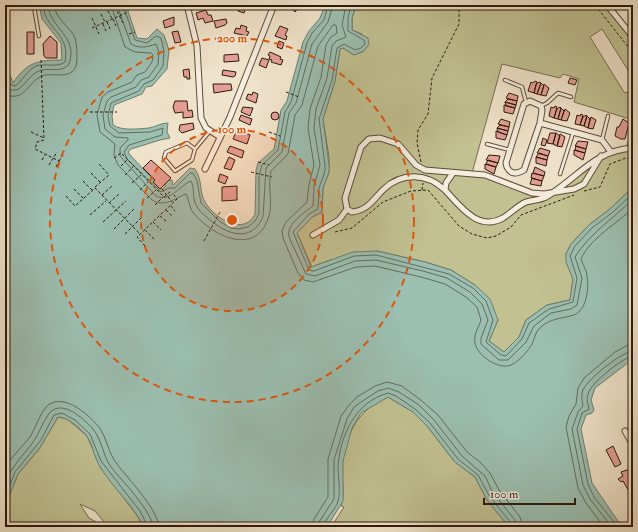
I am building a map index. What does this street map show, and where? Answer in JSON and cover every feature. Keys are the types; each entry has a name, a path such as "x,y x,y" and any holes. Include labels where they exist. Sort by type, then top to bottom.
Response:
{"street":[{"path":"187,5 196,46 201,118 210,131 220,137"},
{"path":"205,168 230,117 274,5"},
{"path":"607,5 633,37"},
{"path":"526,102 535,102 541,106 542,110 540,123 524,170 521,172 512,173 506,167 526,102"},
{"path":"540,123 602,140 611,152"},
{"path":"313,235 339,220 347,209 345,198 349,181 361,147 369,139 380,138 398,144 416,165 422,168 436,172 485,175 532,193 544,194 574,189 584,184 601,156"},
{"path":"347,209 352,212 367,207 383,190 399,179 413,176 435,181 468,214 479,220 491,222 503,218 526,202 545,198 601,156 611,152 633,148"},
{"path":"445,190 446,183 453,173"},
{"path":"625,431 633,445"}],"lane":[{"path":"34,6 39,36"},
{"path":"505,80 522,87 526,102"},
{"path":"541,106 547,103 558,93 571,97"},
{"path":"602,140 608,116"},
{"path":"195,149 187,143 166,152 164,158 175,171 192,160 195,149 210,131"},
{"path":"560,174 573,132"},
{"path":"487,144 510,150"}],"path":[{"path":"422,168 416,143 418,130 428,114 432,78 458,24 460,5"},
{"path":"596,5 633,53"},
{"path":"115,7 123,23"},
{"path":"108,11 116,26"},
{"path":"92,28 128,12"},
{"path":"101,14 105,23 110,29"},
{"path":"92,18 99,34"},
{"path":"105,23 106,31"},
{"path":"129,34 135,32"},
{"path":"41,60 44,138"},
{"path":"286,92 299,97"},
{"path":"90,112 117,112"},
{"path":"31,132 44,138"},
{"path":"269,132 280,136"},
{"path":"44,138 44,140 37,142 35,149 59,161"},
{"path":"49,165 57,152"},
{"path":"114,158 121,153 164,197"},
{"path":"42,160 46,154"},
{"path":"56,167 62,155"},
{"path":"581,191 600,187 610,164 626,158 633,159"},
{"path":"121,166 128,160"},
{"path":"258,162 270,166"},
{"path":"66,196 75,206 109,175 99,164"},
{"path":"125,175 134,166"},
{"path":"252,172 272,177"},
{"path":"91,173 100,183"},
{"path":"132,183 142,174"},
{"path":"422,177 422,190"},
{"path":"82,181 92,191"},
{"path":"140,190 149,182"},
{"path":"102,195 112,186"},
{"path":"95,188 140,234"},
{"path":"74,189 84,198"},
{"path":"162,189 173,203"},
{"path":"147,198 156,190"},
{"path":"335,232 352,228 383,202 412,191 428,190 459,226 472,234 487,238 496,236 511,227 521,215 576,194"},
{"path":"155,205 171,191"},
{"path":"110,203 119,194"},
{"path":"145,246 137,237 177,199 174,195"},
{"path":"90,215 107,200"},
{"path":"103,222 126,201"},
{"path":"170,205 176,211"},
{"path":"114,229 134,209"},
{"path":"166,209 172,216"},
{"path":"204,241 220,212"},
{"path":"160,215 167,222"},
{"path":"125,234 142,217"},
{"path":"153,222 161,230"},
{"path":"145,230 155,240"}],"shaded area":[{"path":"356,5 607,5 633,37 633,78 602,29 590,37 624,92 626,93 633,88 633,120 574,102 579,79 563,74 560,78 502,64 472,173 485,175 532,193 550,193 589,164 626,148 633,126 633,187 610,209 589,225 571,244 566,254 573,279 570,300 547,305 526,320 519,337 504,352 489,341 498,320 475,285 451,270 425,262 377,251 330,260 312,267 297,233 312,217 322,212 323,188 329,172 329,157 323,119 335,81 340,49 343,48 354,55 364,51 362,34 352,30 352,18"},
{"path":"388,397 413,412 427,426 455,462 475,477 487,500 509,527 331,527 344,507 341,506 343,493 342,470 345,447 349,436 360,417 368,409 377,402"},
{"path":"58,417 67,419 87,436 101,468 144,527 105,527 105,523 95,511 80,504 89,518 96,522 100,527 5,527 5,506 18,474 39,449"}],"water":[{"path":"39,5 126,5 137,38 147,39 157,29 164,35 169,50 167,69 152,86 146,87 142,94 114,105 112,116 113,125 125,129 135,129 149,128 168,123 167,132 170,138 131,149 128,152 162,189 165,187 165,181 172,180 173,185 190,168 195,169 199,178 203,198 209,208 222,219 237,225 250,221 255,214 256,170 258,163 274,149 281,110 287,101 303,42 309,31 320,18 325,5 356,5 352,18 352,30 368,38 369,44 364,51 354,55 343,48 340,49 335,81 323,119 329,172 323,188 322,212 312,217 297,233 311,267 353,252 377,251 425,262 451,270 475,285 490,299 498,320 489,341 504,352 519,337 526,320 547,305 570,300 573,279 566,262 566,254 571,244 589,225 610,209 633,187 633,359 595,388 591,400 594,410 592,413 586,415 581,429 592,483 622,527 509,527 487,500 475,477 455,462 427,426 413,412 388,397 361,413 352,428 343,461 343,501 327,527 144,527 134,511 100,467 86,435 77,426 62,417 58,417 39,449 18,474 5,506 5,70 8,70 13,83 28,66 40,62 62,60 61,43 42,19"}],"building":[{"path":"240,5 251,5 250,7 246,6 244,13 238,11"},
{"path":"295,5 298,8 295,12 289,6"},
{"path":"206,10 208,15 211,15 213,21 205,23 203,18 198,20 196,13"},
{"path":"174,17 174,25 165,28 163,21"},
{"path":"226,19 227,23 225,25 216,28 214,21"},
{"path":"241,25 247,27 246,31 249,32 247,36 234,33 236,28 240,29"},
{"path":"280,26 288,29 285,35 287,36 286,40 275,36"},
{"path":"178,31 181,42 175,43 172,32"},
{"path":"27,32 34,32 34,54 27,54"},
{"path":"50,36 57,42 57,58 46,58 44,56 43,44"},
{"path":"279,41 284,43 282,49 277,47"},
{"path":"270,52 281,57 280,59 283,60 281,65 271,62 272,60 269,59 270,56 268,55"},
{"path":"238,54 239,61 224,62 224,55"},
{"path":"262,58 269,60 266,68 259,65"},
{"path":"189,69 190,79 187,79 187,77 184,77 183,70"},
{"path":"223,70 236,72 235,76 222,75"},
{"path":"570,78 577,80 575,85 568,83"},
{"path":"535,81 537,82 534,93 528,91 531,82 533,83"},
{"path":"539,82 541,83 537,94 534,93 536,84"},
{"path":"541,83 544,86 541,95 537,94"},
{"path":"213,84 231,84 232,90 214,93"},
{"path":"544,84 549,88 546,96 541,95"},
{"path":"253,92 258,94 256,103 246,99 248,94 252,95"},
{"path":"509,93 518,96 517,101 506,98"},
{"path":"508,99 517,101 516,105 505,102"},
{"path":"175,101 187,101 188,111 192,110 193,117 183,118 183,112 175,113 173,107"},
{"path":"505,102 516,105 515,108 506,106"},
{"path":"504,105 515,108 513,114 504,112"},
{"path":"555,106 557,107 554,118 549,116 551,107 554,108"},
{"path":"243,107 253,108 250,116 241,112"},
{"path":"560,107 558,119 554,118 557,109"},
{"path":"561,108 564,111 561,120 558,119"},
{"path":"565,109 570,113 567,121 561,120"},
{"path":"273,112 277,112 279,116 277,120 273,120 271,118 271,114"},
{"path":"581,114 583,115 580,125 575,124 577,115 580,116"},
{"path":"241,115 252,119 250,125 239,120"},
{"path":"586,115 584,126 580,125 583,117"},
{"path":"587,116 590,119 588,128 584,126"},
{"path":"591,117 596,120 593,129 588,128"},
{"path":"501,119 510,122 509,127 498,124"},
{"path":"623,119 629,123 625,139 621,139 615,136 617,127 619,127"},
{"path":"193,123 194,129 182,133 179,130 180,125"},
{"path":"500,125 509,127 508,131 497,128"},
{"path":"497,128 508,131 507,135 498,132"},
{"path":"237,130 250,135 247,144 233,139"},
{"path":"496,131 507,135 505,140 496,138"},
{"path":"550,133 556,133 553,144 547,143"},
{"path":"556,133 560,136 557,146 553,144"},
{"path":"560,134 565,137 562,147 557,146"},
{"path":"543,138 547,140 545,146 541,145"},
{"path":"578,141 588,142 586,149 575,146"},
{"path":"230,146 244,151 242,158 227,152"},
{"path":"576,146 586,149 585,153 575,150"},
{"path":"540,148 550,151 548,156 537,153"},
{"path":"574,150 585,153 583,160 574,155"},
{"path":"539,153 548,156 547,160 536,157"},
{"path":"489,155 500,156 498,163 486,160"},
{"path":"229,157 235,160 231,170 224,168"},
{"path":"536,157 547,160 546,166 536,163"},
{"path":"151,160 171,178 160,189 153,182 155,180 143,168"},
{"path":"488,160 498,163 496,167 486,164"},
{"path":"485,164 496,167 494,174 485,169"},
{"path":"535,167 545,172 544,176 533,173"},
{"path":"532,173 544,176 542,181 531,178"},
{"path":"220,174 228,177 225,184 218,181"},
{"path":"532,178 542,181 541,186 530,184"},
{"path":"237,186 237,200 222,201 222,187"},
{"path":"613,446 621,464 615,467 606,450"},
{"path":"630,469 633,474 633,491 630,493 623,481 621,482 618,479 623,476 621,472"}]}
